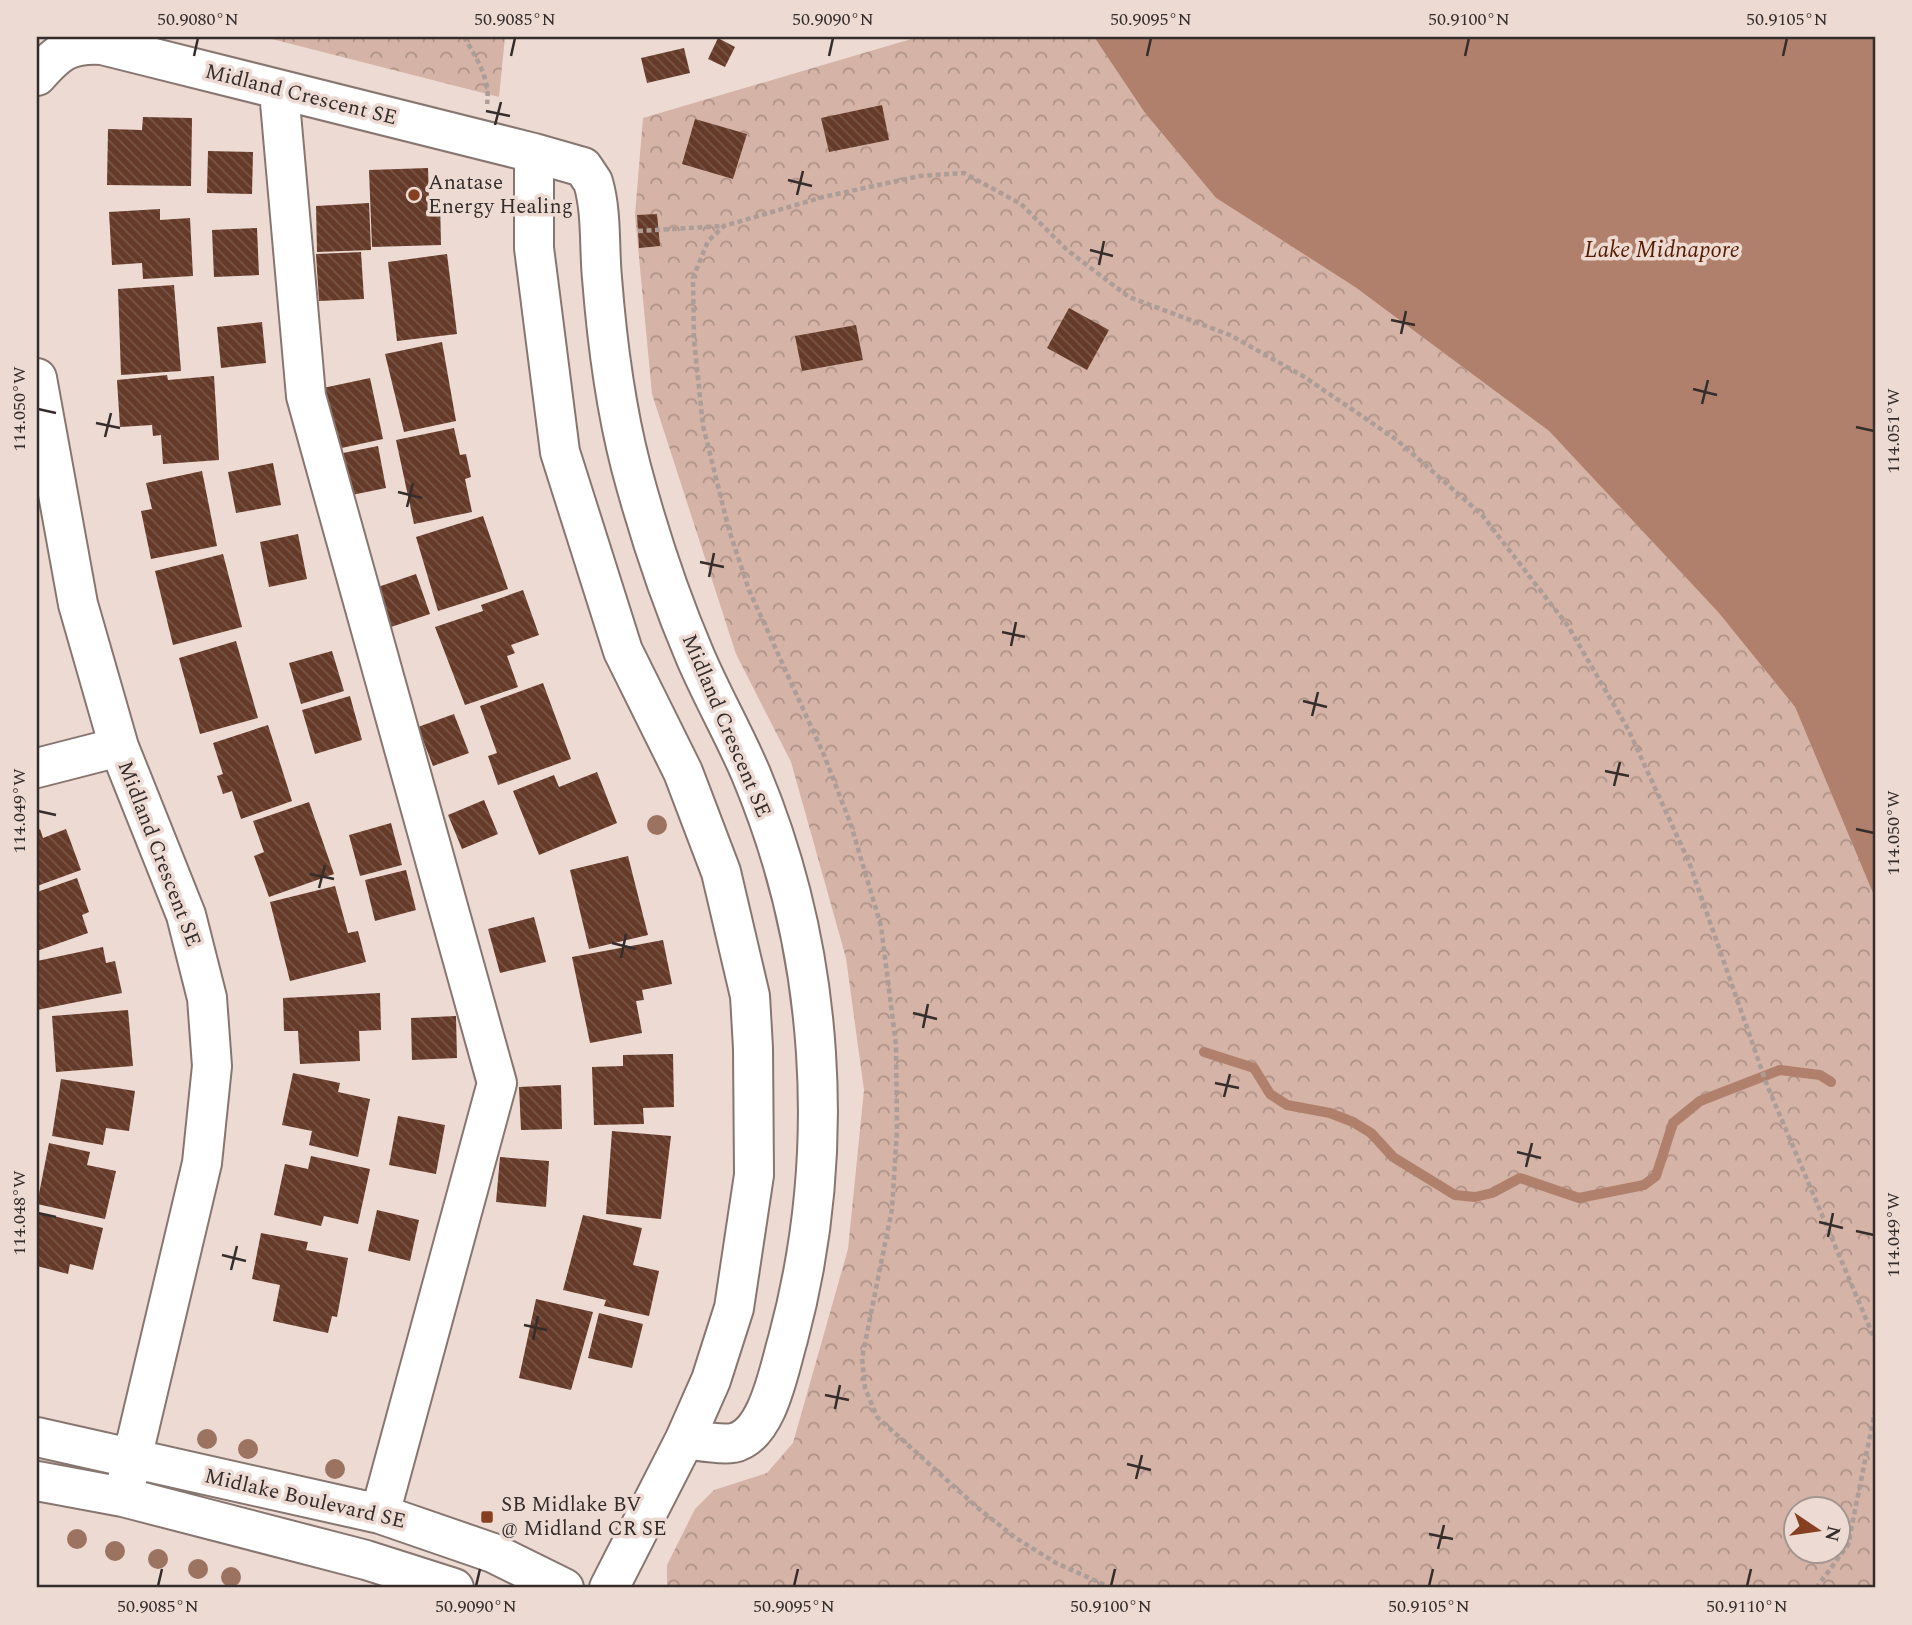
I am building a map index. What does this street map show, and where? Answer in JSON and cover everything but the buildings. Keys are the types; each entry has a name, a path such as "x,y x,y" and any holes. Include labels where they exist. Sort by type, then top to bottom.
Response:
{"street":[{"name":"Midland Crescent SE","path":"37,76 67,48 83,44 102,45 534,153 583,167 593,182 614,387 631,468 681,621 751,773 779,854 802,937 810,992 818,1109 811,1231 798,1300 777,1378 756,1429 744,1439 729,1444 685,1439"},
{"path":"279,91 306,396 497,1083 380,1514"},
{"path":"534,153 534,248 560,452 623,651 683,772 721,872 738,933 750,996 756,1120 746,1241 734,1308 711,1380 685,1439 609,1588"},
{"name":"Midland Crescent SE","path":"37,378 78,604 119,747 187,915 207,998 212,1066 202,1163 123,1497"},
{"path":"37,768 119,747"},
{"name":"Midlake Boulevard SE","path":"37,1437 380,1514 493,1553 565,1588"},
{"name":"Midlake Boulevard SE","path":"37,1481 123,1497 363,1574 454,1588"}],"path":[{"path":"464,37 480,64 488,94 481,139"},
{"path":"637,232 724,226 847,192 920,176 964,173 1021,204 1067,250 1129,297 1230,335 1303,376 1397,440 1482,515 1568,626 1629,729 1689,862 1757,1058 1875,1339"},
{"path":"724,226 708,241 694,278 694,340 703,426 729,530 745,578 824,755 851,825 883,939 896,1045 897,1130 892,1209 862,1358 865,1388 877,1417 979,1509 1016,1538 1056,1563 1112,1588"},
{"path":"1816,1588 1848,1545 1875,1411"}],"green space":[{"path":"264,37 505,37 499,97"},
{"path":"918,37 1094,37 1145,113 1216,198 1355,287 1549,431 1718,612 1795,707 1875,898 1875,1588 667,1588 667,1565 695,1509 714,1490 767,1473 793,1443 848,1249 864,1090 846,958 791,762 736,654 652,394 635,215 643,118"}],"water":[{"name":"Lake Midnapore","path":"1094,37 1875,37 1875,898 1795,707 1718,612 1549,431 1355,287 1216,198 1145,113"}],"waterway":[{"path":"1204,1052 1254,1068 1270,1094 1287,1105 1330,1113 1353,1122 1371,1133 1393,1157 1455,1195 1475,1197 1492,1193 1520,1178 1579,1198 1644,1185 1656,1176 1673,1123 1700,1101 1780,1070 1820,1075 1831,1082"}],"place":[{"name":"Anatase Energy Healing","path":"414,195"},
{"name":"SB Midlake BV @ Midland CR SE","path":"487,1517"}]}
